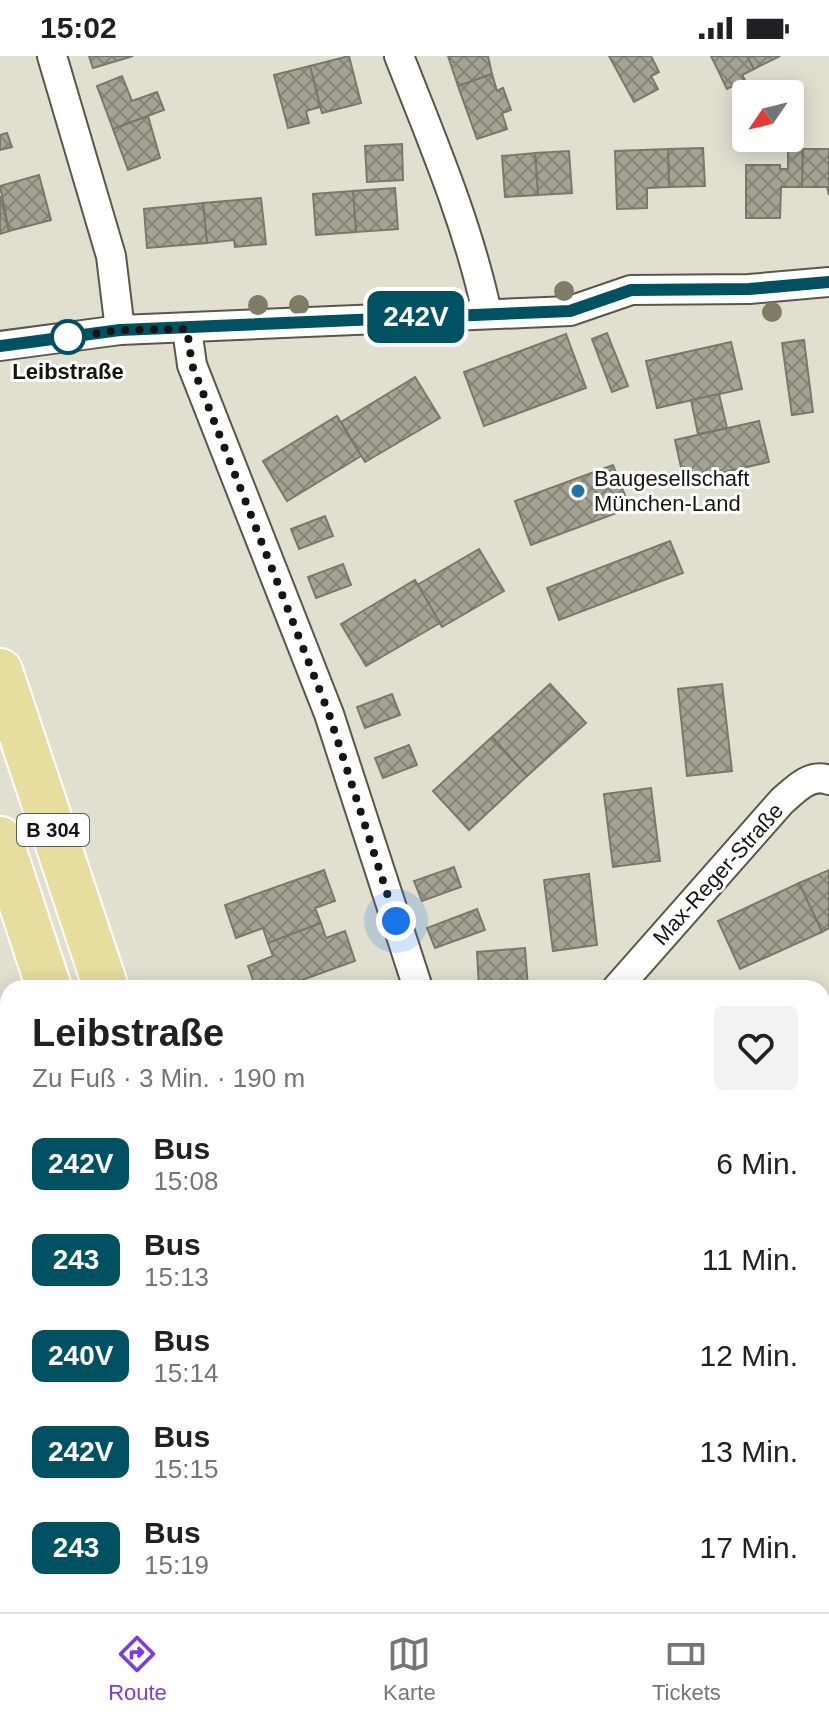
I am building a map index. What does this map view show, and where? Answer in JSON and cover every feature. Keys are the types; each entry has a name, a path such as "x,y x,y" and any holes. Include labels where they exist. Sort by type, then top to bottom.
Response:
{"main road":[{"name":"B 304","path":"0,671 103,980"},
{"name":"B 304","path":"0,839 46,980"}],"street":[{"path":"52,56 111,256 120,330"},
{"path":"399,56 447,176 487,313"},
{"path":"0,346 120,330 570,311 631,290 749,289 829,282"},
{"path":"187,329 192,365 324,701 415,980"},
{"name":"Max-Reger-Straße","path":"624,980 782,801 807,780 821,777 829,780"}],"building":[{"path":"89,56 133,56 93,68"},
{"path":"349,56 361,103 322,113 310,66"},
{"path":"448,56 488,56 492,74 458,86"},
{"path":"609,56 651,56 659,72 651,76 658,89 634,102"},
{"path":"711,56 747,56 754,69 742,75 745,80 732,80 732,86 727,89"},
{"path":"747,56 780,56 754,69"},
{"path":"310,66 320,107 306,111 309,123 288,128 274,75"},
{"path":"492,74 497,91 503,88 511,110 502,113 507,129 477,139 458,86"},
{"path":"122,76 132,101 157,92 164,110 113,129 97,86"},
{"path":"148,116 160,158 128,170 113,129"},
{"path":"7,133 12,147 0,150 0,135"},
{"path":"402,144 403,180 367,182 365,146"},
{"path":"703,148 705,186 669,187 668,149"},
{"path":"668,149 669,187 647,188 647,208 617,209 615,151"},
{"path":"804,149 829,149 829,195 827,187 802,187"},
{"path":"569,151 572,193 538,195 535,153"},
{"path":"788,152 803,152 802,187 781,187 780,218 746,218 746,165 780,165 780,169 788,169"},
{"path":"535,153 538,195 505,197 502,156"},
{"path":"39,175 51,220 9,231 0,186"},
{"path":"395,188 398,229 356,232 353,191"},
{"path":"353,191 356,232 316,235 313,194"},
{"path":"0,196 9,231 0,234"},
{"path":"261,198 266,244 235,247 234,240 207,243 203,203"},
{"path":"203,203 207,243 147,248 144,209"},
{"path":"607,333 628,386 612,392 592,339"},
{"path":"566,334 586,388 484,426 464,372"},
{"path":"804,340 813,412 792,415 782,343"},
{"path":"731,342 742,389 657,408 646,361"},
{"path":"415,377 440,418 365,462 341,422"},
{"path":"719,394 727,428 698,434 691,400"},
{"path":"337,416 361,456 287,501 263,461"},
{"path":"759,421 769,462 684,481 675,440"},
{"path":"613,465 630,508 531,545 515,501"},
{"path":"325,516 333,536 299,549 291,529"},
{"path":"670,541 683,573 559,620 547,588"},
{"path":"479,549 504,591 442,627 417,585"},
{"path":"343,564 351,585 316,598 308,577"},
{"path":"415,580 440,623 366,666 341,624"},
{"path":"550,684 586,723 527,776 492,737"},
{"path":"722,684 732,771 687,776 678,689"},
{"path":"392,694 400,715 365,728 357,707"},
{"path":"492,737 527,776 469,830 433,791"},
{"path":"409,745 417,765 383,778 375,758"},
{"path":"651,788 660,861 613,867 604,794"},
{"path":"454,867 461,887 422,901 414,881"},
{"path":"324,870 335,901 315,908 321,923 268,943 263,928 236,938 225,905"},
{"path":"829,870 829,928 822,932 799,883"},
{"path":"589,874 597,945 553,951 544,880"},
{"path":"799,883 822,932 740,969 718,921"},
{"path":"477,909 485,930 435,948 427,928"},
{"path":"321,923 326,938 345,931 355,961 302,980 253,980 248,966 273,956 268,943"},
{"path":"525,948 527,980 479,980 477,952"}],"bus line":[{"name":"242V","path":"0,346 120,330 570,311 631,290 749,289 829,282"}],"place":[{"name":"Leibstraße","path":"68,337"},
{"name":"Baugesellschaft München-Land","path":"578,491"}],"route":[{"path":"68,337 120,330 187,329 192,365 329,714 396,921"}]}
